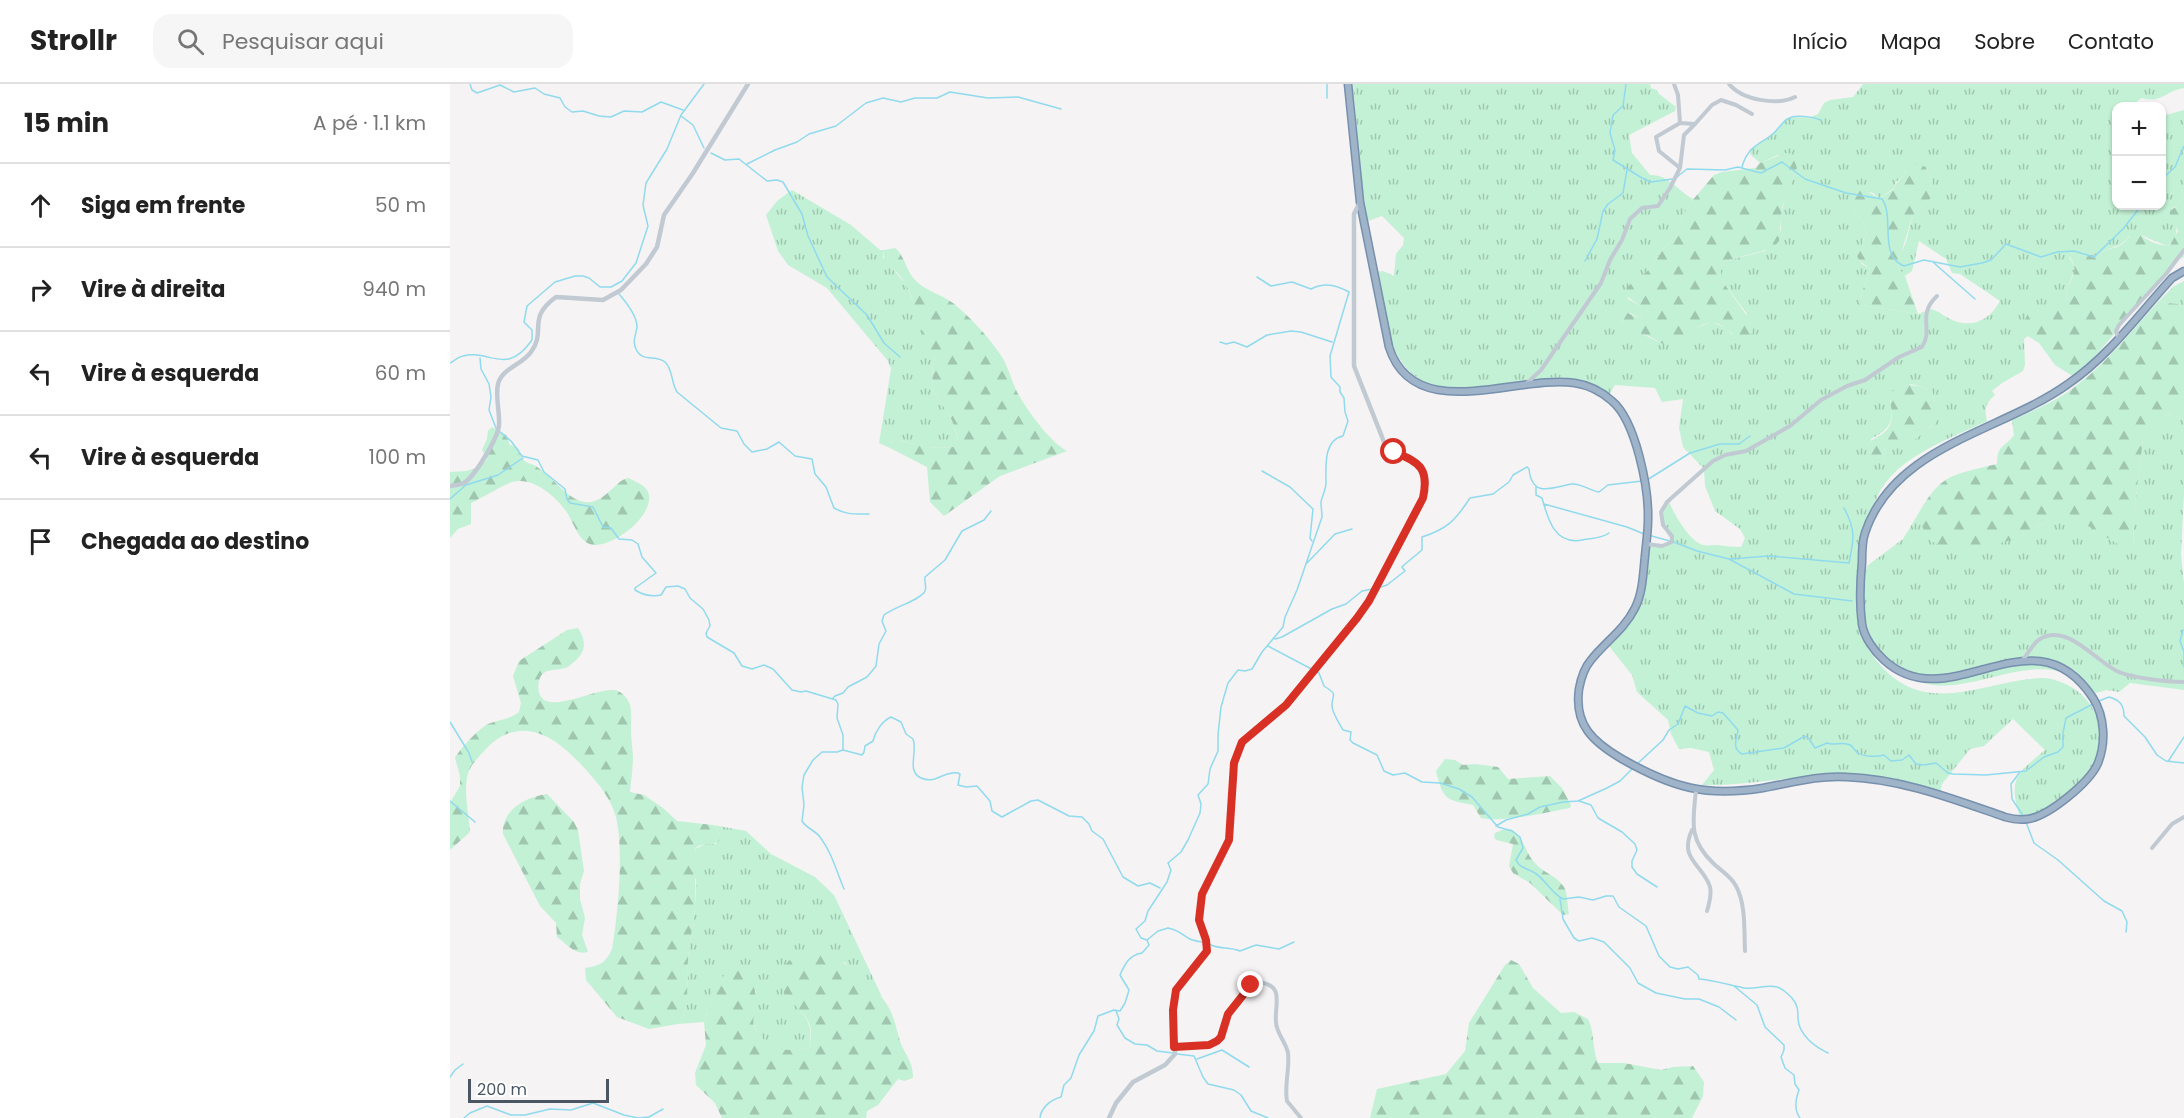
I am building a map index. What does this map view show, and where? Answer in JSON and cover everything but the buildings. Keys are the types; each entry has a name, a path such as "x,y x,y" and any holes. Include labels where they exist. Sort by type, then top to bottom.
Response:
{"highway":[{"path":"1348,84 1360,202 1389,347 1396,363 1408,376 1420,384 1443,392 1471,392 1560,382 1580,384 1599,392 1613,401 1622,411 1633,434 1646,487 1648,518 1642,584 1637,604 1620,632 1590,661 1586,668 1580,685 1578,706 1586,730 1606,748 1664,781 1696,790 1733,791 1827,776 1873,778 1902,783 2012,819 2029,819 2040,815 2071,794 2096,767 2102,750 2102,727 2095,701 2085,688 2070,673 2058,666 2039,660 2022,661 1937,680 1913,677 1890,665 1872,646 1863,626 1859,591 1864,534 1884,494 1916,465 2058,392 2089,368 2172,278 2184,271"}],"street":[{"path":"450,486 463,483 484,461 499,428 498,385 502,375 529,355 537,341 537,322 543,307 556,297 603,300 621,290 646,264 657,247 664,215 748,84"},
{"path":"1674,84 1678,95 1680,123"},
{"path":"1729,84 1737,92 1767,100 1781,101 1795,97"},
{"path":"1526,385 1541,370 1601,283 1630,219 1642,208 1658,206 1670,188 1680,168 1684,135 1712,105 1721,100 1730,102 1752,114"},
{"path":"1680,168 1659,151 1656,140 1659,134 1680,123 1695,124"},
{"path":"1109,1118 1116,1103 1133,1082 1165,1065 1174,1054 1173,1010 1176,990 1207,951 1199,920 1202,894 1229,840 1234,763 1242,742 1286,705 1357,618 1369,601 1423,498 1426,482 1423,470 1412,459 1394,452 1384,442 1354,366 1354,214 1360,202"},
{"path":"2118,337 2116,331 2119,325 2166,274 2184,250"},
{"path":"1646,544 1662,546 1672,542 1672,536 1663,525 1661,512 1667,502 1713,461 1725,455 1746,451 1790,426 1821,400 1847,386 1865,380 1899,357 1922,347 1926,337 1925,315 1930,303 1937,296"},
{"path":"2022,661 2040,639 2053,636 2067,638 2081,645 2120,673 2184,682"},
{"path":"1696,790 1692,829 1688,840 1690,854 1710,887 1707,912"},
{"path":"2152,848 2172,824 2184,817"},
{"path":"1692,829 1702,851 1731,878 1739,893 1745,951"},
{"path":"1174,1047 1209,1045 1217,1041 1221,1037 1228,1014 1249,987 1257,982 1268,985 1277,995 1276,1025 1288,1051 1287,1101 1301,1118"}],"green space":[{"path":"1353,84 1650,84 1651,88 1657,90 1676,107 1675,111 1629,135 1632,153 1650,175 1668,180 1693,199 1679,222 1679,233 1666,245 1650,269 1627,288 1628,299 1644,308 1644,315 1640,318 1630,313 1621,321 1658,342 1712,322 1726,328 1732,335 1747,314 1721,279 1721,266 1725,261 1765,251 1781,230 1783,206 1797,168 1778,155 1760,163 1751,155 1750,150 1778,130 1786,118 1810,117 1818,114 1824,103 1853,97 1863,84 2184,84 2184,88 2159,98 2142,98 2137,102 2112,102 2112,210 2166,210 2166,115 2184,110 2184,193 2178,205 2172,208 2176,229 2175,238 2167,246 2141,235 2129,236 2121,244 2104,251 2097,257 2086,256 2083,252 2069,257 2074,265 2074,271 2067,289 2064,311 2023,332 2028,336 2024,339 2025,365 2023,371 1992,391 1995,395 1986,406 1987,421 1925,450 1897,470 1886,483 1877,497 1869,518 1859,570 1856,600 1859,627 1864,641 1883,668 1901,683 1920,691 1940,693 1960,692 2043,678 2070,686 2091,706 2100,728 2099,753 2088,775 2075,788 2042,812 2020,817 2015,794 2017,778 2027,765 2045,750 2013,719 1984,746 1970,749 1942,784 1940,794 1893,780 1855,775 1811,776 1724,785 1702,785 1714,770 1709,752 1691,748 1679,749 1671,734 1668,720 1637,692 1632,675 1609,646 1620,635 1640,600 1650,546 1662,547 1671,541 1661,521 1662,513 1669,501 1674,513 1698,543 1741,547 1745,538 1740,529 1715,511 1705,486 1704,469 1683,447 1679,428 1683,399 1662,402 1655,388 1615,385 1609,395 1589,382 1566,378 1535,380 1489,390 1455,393 1417,378 1403,364 1392,342 1375,272 1383,271 1394,276 1396,254 1403,245 1404,238 1382,216 1368,221 1361,178","holes":["1926,167 1933,181 1929,200 1912,217 1898,264 1900,270 1905,276 1912,271 1919,241 1946,259 1952,273 1960,274 2000,301 1991,313 1980,321 1960,323 1931,309 1918,314 1862,305 1860,298 1870,269 1862,264 1857,256 1862,248 1862,240 1867,235 1862,222 1849,202 1864,191 1873,193 1879,198 1893,189 1905,171","1911,384 1932,392 1935,403 1934,424 1908,444 1885,446 1883,458 1869,455 1871,439 1884,431 1890,423 1890,398"]},
{"path":"1786,153 1792,154 1797,168 1782,207 1779,241 1773,248 1725,261 1721,266 1721,279 1752,323 1753,330 1749,336 1738,338 1721,326 1710,323 1704,324 1674,343 1665,344 1625,325 1618,313 1622,311 1640,318 1644,315 1643,308 1625,295 1627,287 1650,269 1666,245 1679,233 1679,222 1691,202 1714,175 1755,168 1760,163"},
{"path":"1911,162 1926,167 1933,181 1933,194 1912,217 1898,264 1905,276 1918,314 1861,305 1860,298 1870,269 1857,256 1862,248 1862,240 1867,235 1862,222 1849,202 1855,192 1861,188 1879,198 1893,190"},
{"path":"792,190 851,225 880,250 884,250 883,258 906,284 923,327 923,334 935,356 932,389 954,426 958,442 954,447 922,447 897,439 890,443 890,448 879,443 891,369 888,361 827,288 788,265 778,251 766,215 777,201"},
{"path":"2184,193 2184,257 2177,260 2097,354 2074,377 2055,365 2039,343 2023,333 2023,326 2028,315 2036,309 2048,308 2064,311 2067,290 2074,268 2069,251 2078,247 2086,256 2097,257 2122,244 2133,233 2141,229 2141,235 2147,239 2159,244 2170,245 2178,231 2170,221 2170,211 2178,205"},
{"path":"895,248 917,282 953,303 984,333 1003,358 1017,392 1032,416 1053,440 1067,451 1000,476 944,516 930,502 927,467 890,448 890,443 897,439 937,447 953,447 958,441 951,419 932,389 935,356 926,349 921,339 923,328 910,293 900,276 884,262 884,250"},
{"path":"2184,281 2184,308 2178,304 2158,302 2174,286"},
{"path":"2158,302 2178,304 2184,308 2184,419 2167,414 2143,439 2134,513 2133,553 2068,514 2002,543 1954,548 1943,547 1932,541 1917,516 1933,491 1958,474 1997,464 2000,449 2014,435 2012,420 2070,391 2109,356"},
{"path":"1903,384 1923,387 1932,392 1938,420 1908,444 1885,446 1883,458 1870,463 1865,460 1869,455 1867,445 1887,430 1890,425 1892,415 1890,393"},
{"path":"2167,414 2184,419 2181,554 2184,584 2184,690 2130,683 2119,692 2107,690 2092,694 2063,672 2036,669 1947,686 1926,684 1905,675 1884,657 1876,647 1867,625 1864,590 1867,566 1903,539 1917,516 1933,542 1975,548 2019,537 2058,515 2068,514 2133,552 2134,513 2143,438"},
{"path":"492,427 506,435 509,444 518,448 525,461 543,471 569,495 583,502 591,502 603,497 625,479 629,478 638,483 646,489 649,496 644,513 630,529 621,535 603,544 589,544 581,537 556,499 543,489 528,482 512,482 471,503 471,524 458,529 450,538 450,472 470,470 487,459 482,450 488,431"},
{"path":"578,628 584,645 581,654 569,666 548,671 541,676 540,695 546,701 554,702 610,690 618,691 626,697 631,711 633,756 630,792 644,795 677,821 713,825 720,834 719,841 716,843 701,845 695,849 697,858 702,863 702,872 695,879 695,908 688,957 687,1002 682,1020 678,1024 649,1029 617,1017 586,980 585,968 602,963 612,949 619,883 620,847 616,817 611,804 596,781 565,749 541,734 528,731 514,732 501,737 487,748 468,773 466,795 470,832 450,850 450,803 460,786 455,758 484,726 519,712 521,703 513,676 519,661 567,630"},
{"path":"1445,759 1455,760 1463,765 1498,767 1508,779 1550,776 1562,788 1571,805 1570,808 1513,818 1481,818 1473,805 1456,802 1443,793 1436,771"},
{"path":"547,794 574,822 578,830 584,871 580,884 580,899 585,918 582,935 588,952 584,953 576,951 557,937 556,923 540,906 503,834 506,818 516,806 531,798"},
{"path":"713,825 746,831 771,854 815,877 834,895 882,997 844,962 789,999 807,1020 810,1032 809,1048 784,1049 762,1039 753,1020 756,991 712,990 712,1003 704,1022 678,1024 682,1020 687,1002 688,957 695,908 697,858 695,849 705,844 716,844 720,834"},
{"path":"1511,829 1522,840 1535,863 1564,887 1569,914 1563,915 1530,883 1513,873 1509,866 1513,844 1496,840 1494,837 1495,833"},
{"path":"819,948 839,959 858,974 883,999 891,1012 901,1044 911,1064 913,1078 904,1081 898,1079 878,1105 867,1111 866,1118 722,1118 715,1103 696,1085 695,1073 706,1045 704,1022 712,1003 712,990 732,966 738,969 752,982 756,994 753,1023 763,1039 769,1044 784,1049 809,1048 811,1032 808,1021 777,980 784,966 793,958"},
{"path":"1511,960 1519,964 1533,988 1561,1013 1574,1012 1588,1019 1598,1063 1624,1063 1661,1070 1693,1066 1704,1082 1703,1096 1692,1118 1370,1118 1377,1089 1446,1074 1465,1051 1469,1023 1505,965"}],"waterway":[{"path":"470,84 472,90 477,93 500,85 514,92 535,88 544,94 560,98 565,107 572,112 583,111 599,116 611,117 624,111 642,112 661,102 683,110"},
{"path":"450,363 461,357 473,355 506,359 523,351 532,340 532,330 524,322 527,306 555,282 583,276 600,287 611,287 622,281 636,263 648,226 643,205 646,183 667,149 681,115 704,84"},
{"path":"1327,84 1327,98"},
{"path":"1626,84 1623,106 1613,115 1610,133 1615,150 1613,160 1651,182 1672,179"},
{"path":"747,164 797,142 809,134 836,126 866,103 883,98 901,102 915,98 937,98 950,92 988,98 1018,97 1061,109"},
{"path":"681,116 693,125 704,148"},
{"path":"1742,167 1751,150 1792,117 1810,117 1821,120"},
{"path":"2166,175 2175,167 2184,146"},
{"path":"711,153 725,160 739,159 767,181 783,182 802,214 808,236 827,277 867,315 884,343 900,357"},
{"path":"1677,177 1687,169 1725,170 1738,167 1761,173 1782,162 1805,179 1846,193 1882,199 1886,207 1891,254 1904,266 1924,260 1960,267 1982,263 1991,260 2006,244 2041,257 2057,252 2074,251 2094,257 2123,229 2138,210"},
{"path":"1585,261 1597,239 1603,211 1608,204 1623,193 1627,170"},
{"path":"1934,263 1975,299"},
{"path":"1147,940 1141,938 1136,929 1145,921 1148,911 1167,882 1171,870 1168,863 1181,852 1200,813 1201,804 1198,795 1208,784 1210,769 1218,751 1221,707 1228,683 1238,670 1252,669 1262,652 1283,627 1322,517 1321,502 1326,486 1327,455 1332,443 1343,436 1348,421 1340,387 1331,377 1330,356 1349,292 1330,285 1311,289 1292,282 1271,286 1257,277"},
{"path":"619,294 635,318 636,349 642,356 665,362 677,392 721,428 737,431 744,444 752,452 767,449 779,442 795,456 812,459 815,474 826,487 834,508 847,513 869,514"},
{"path":"1220,342 1226,344 1234,342 1247,347 1267,335 1291,331 1332,342"},
{"path":"480,358 481,369 489,384 491,397 489,410 496,428"},
{"path":"499,431 511,441 522,456 538,460 544,472 565,489 570,503 593,507 603,527 611,528 619,539 632,540 638,544 642,557 656,573 635,590 654,596 661,595 666,587 678,586 685,589 690,598 703,609 709,620 707,637 734,653 742,666 752,669 764,665 773,669 792,690 806,691 836,700 837,718 843,735 843,750"},
{"path":"1647,480 1690,453 1720,444 1739,444 1750,436"},
{"path":"450,499 466,485 498,475 523,458"},
{"path":"1378,588 1387,585 1405,571 1402,567 1422,550 1422,537 1450,523 1470,498 1493,494 1509,482 1513,475 1527,467 1534,484 1544,489 1575,484 1599,492 1608,485 1642,481"},
{"path":"1262,471 1290,487 1313,509 1310,538 1312,541"},
{"path":"1536,487 1536,495 1542,498 1550,522 1559,535 1565,539 1582,540 1609,533"},
{"path":"1544,504 1627,527 1644,534"},
{"path":"1729,559 1769,556 1849,563 1853,535 1851,522 1844,508"},
{"path":"833,698 867,677 876,666 879,644 886,631 882,621 884,615 922,594 926,589 925,577 945,560 962,531 984,520 991,511"},
{"path":"1307,563 1335,534 1352,529"},
{"path":"1648,535 1670,541"},
{"path":"1674,542 1697,551 1729,559 1794,594 1852,601"},
{"path":"1275,639 1346,604 1362,591 1373,589"},
{"path":"2183,630 2180,641 2184,652 2184,667"},
{"path":"1268,646 1319,673 1324,686 1334,694 1332,709 1343,730 1351,732 1350,740 1353,743 1377,755 1384,771 1393,775 1405,773 1422,782 1440,783 1459,789 1472,797 1498,827 1512,831 1520,837 1523,848 1516,860 1520,865 1539,876 1563,899 1579,897 1593,900 1613,896 1619,907 1646,926 1659,956 1670,967 1678,969 1688,967 1698,975 1699,979 1744,988 1777,987 1790,996 1795,1003 1801,1030 1813,1044 1828,1053"},
{"path":"2099,701 2109,697 2119,701 2124,716 2145,737 2157,755 2166,761 2184,763"},
{"path":"1636,765 1663,740 1669,730 1678,724 1685,706 1698,713 1712,716 1718,712 1723,713 1738,730 1736,746 1742,754 1784,748 1805,736 1815,748 1827,743 1851,745 1856,752 1871,756 1884,755 1891,761 1902,760 1909,755 1916,764 1936,763 1948,773 1953,774 1986,775 2026,771 2044,757 2058,752 2063,747 2066,718 2095,703"},
{"path":"844,889 824,843 802,821 804,775 813,760 822,752 843,750 862,755 865,746 873,741 879,727 891,717 901,722 906,734 913,739 914,771 921,778 931,780 958,773 960,774 958,785 977,786 990,801 992,811 1002,817 1031,801 1038,800 1069,816 1082,817 1092,831 1103,839 1123,877 1138,886 1150,883 1160,888"},
{"path":"450,722 472,762"},
{"path":"2169,760 2184,737"},
{"path":"1496,826 1540,807 1578,801 1620,781 1633,768"},
{"path":"2020,772 2011,784 2012,799 2024,817"},
{"path":"450,801 475,822"},
{"path":"1579,801 1591,805 1598,818 1622,832 1635,844 1637,850 1632,867 1637,874 1657,887"},
{"path":"2026,822 2034,843 2058,860 2104,901 2122,911 2127,922 2126,932"},
{"path":"1560,899 1563,919 1574,938 1579,941 1592,938 1604,942 1630,968 1638,983 1656,993 1685,999 1699,999 1719,1007 1736,1020"},
{"path":"1040,1118 1047,1105 1061,1097 1064,1085 1071,1078 1079,1055 1094,1031 1098,1016 1114,1010 1120,1011 1125,1003 1129,990 1120,975 1128,961 1142,953 1149,945 1147,940 1158,931 1168,928 1198,942 1205,942"},
{"path":"1209,944 1240,951 1256,945 1279,949 1294,942"},
{"path":"1734,986 1757,1005 1765,1027 1784,1045 1781,1057 1785,1068 1794,1075 1795,1084 1799,1090 1796,1108 1800,1118"},
{"path":"1116,1011 1119,1019 1117,1025 1125,1038 1157,1051 1173,1053"},
{"path":"1197,1059 1222,1050 1249,1067"},
{"path":"1177,1054 1194,1056 1208,1084 1234,1090 1241,1095 1251,1111 1268,1118"},
{"path":"450,1077 463,1064"},
{"path":"464,1118 487,1106 511,1115 525,1115 550,1109 571,1110 593,1103 638,1118 649,1117 663,1109"}],"route":[{"path":"1251,985 1228,1014 1221,1037 1217,1041 1209,1045 1174,1047 1173,1010 1176,990 1207,951 1199,920 1202,894 1229,840 1234,763 1242,742 1270,721 1286,705 1357,618 1369,601 1423,498 1426,482 1423,470 1412,459 1394,452"}]}
